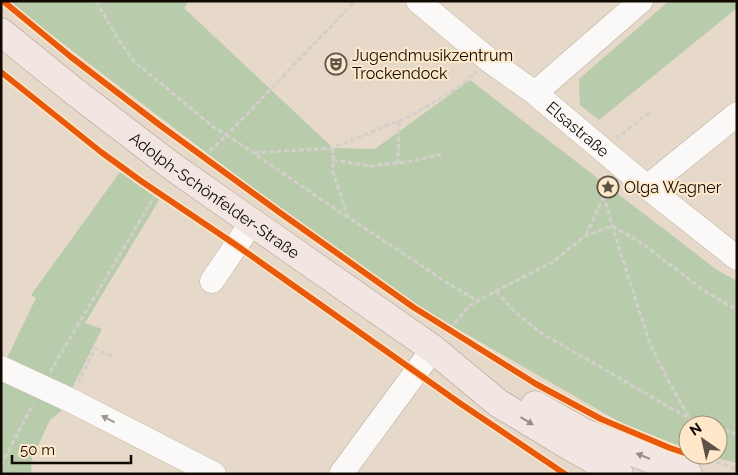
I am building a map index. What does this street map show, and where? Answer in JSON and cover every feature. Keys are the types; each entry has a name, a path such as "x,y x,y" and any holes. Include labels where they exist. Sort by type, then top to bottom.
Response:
{"main road":[{"name":"Adolph-Schönfelder-Straße","path":"1,32 75,92 173,167 433,349 498,403 619,474"},
{"name":"Adolph-Schönfelder-Straße","path":"433,349 583,432 695,466"}],"street":[{"name":"Elsastraße","path":"418,1 490,61 535,93 647,187 737,258"},
{"path":"535,93 641,1"},
{"path":"647,187 737,114"},
{"path":"212,281 252,222"},
{"path":"341,474 433,349"},
{"path":"1,368 70,400 214,474"}],"path":[{"path":"96,1 134,61 212,126 452,286 478,301"},
{"path":"204,156 227,135 354,1"},
{"path":"4,2 71,57 161,126 413,307 450,329 469,306 496,290 553,262 585,236 612,226"},
{"path":"254,153 333,148 410,116 459,87 490,61"},
{"path":"603,150 651,111"},
{"path":"398,164 399,121"},
{"path":"333,148 333,172 348,217"},
{"path":"333,160 369,166 398,164 443,154"},
{"path":"585,236 621,164"},
{"path":"1,465 42,387 157,192"},
{"path":"604,196 650,344 688,415"},
{"path":"612,226 640,242 706,292 737,310"},
{"path":"496,290 512,308 538,330 683,415"},
{"path":"70,400 95,348 113,357"},
{"path":"695,466 737,469"}],"green space":[{"path":"7,1 189,1 184,8 333,148 375,149 470,80 717,270 737,281 737,463 728,461 728,415 678,415 678,445 625,425 421,308 261,194"},
{"path":"669,1 737,1 737,8 599,120 580,105 579,79"},
{"path":"120,172 159,200 85,323 102,329 60,412 50,420 32,458 31,474 1,474 1,363 6,360 36,298 31,295"}],"cycle path":[{"path":"3,1 71,57 161,126 413,307 536,384 601,419 678,451"},
{"path":"1,72 101,152 141,181 236,245 461,404 565,474"}],"place":[{"name":"Jugendmusikzentrum Trockendock","path":"336,64"},
{"name":"Olga Wagner","path":"608,187"}]}
